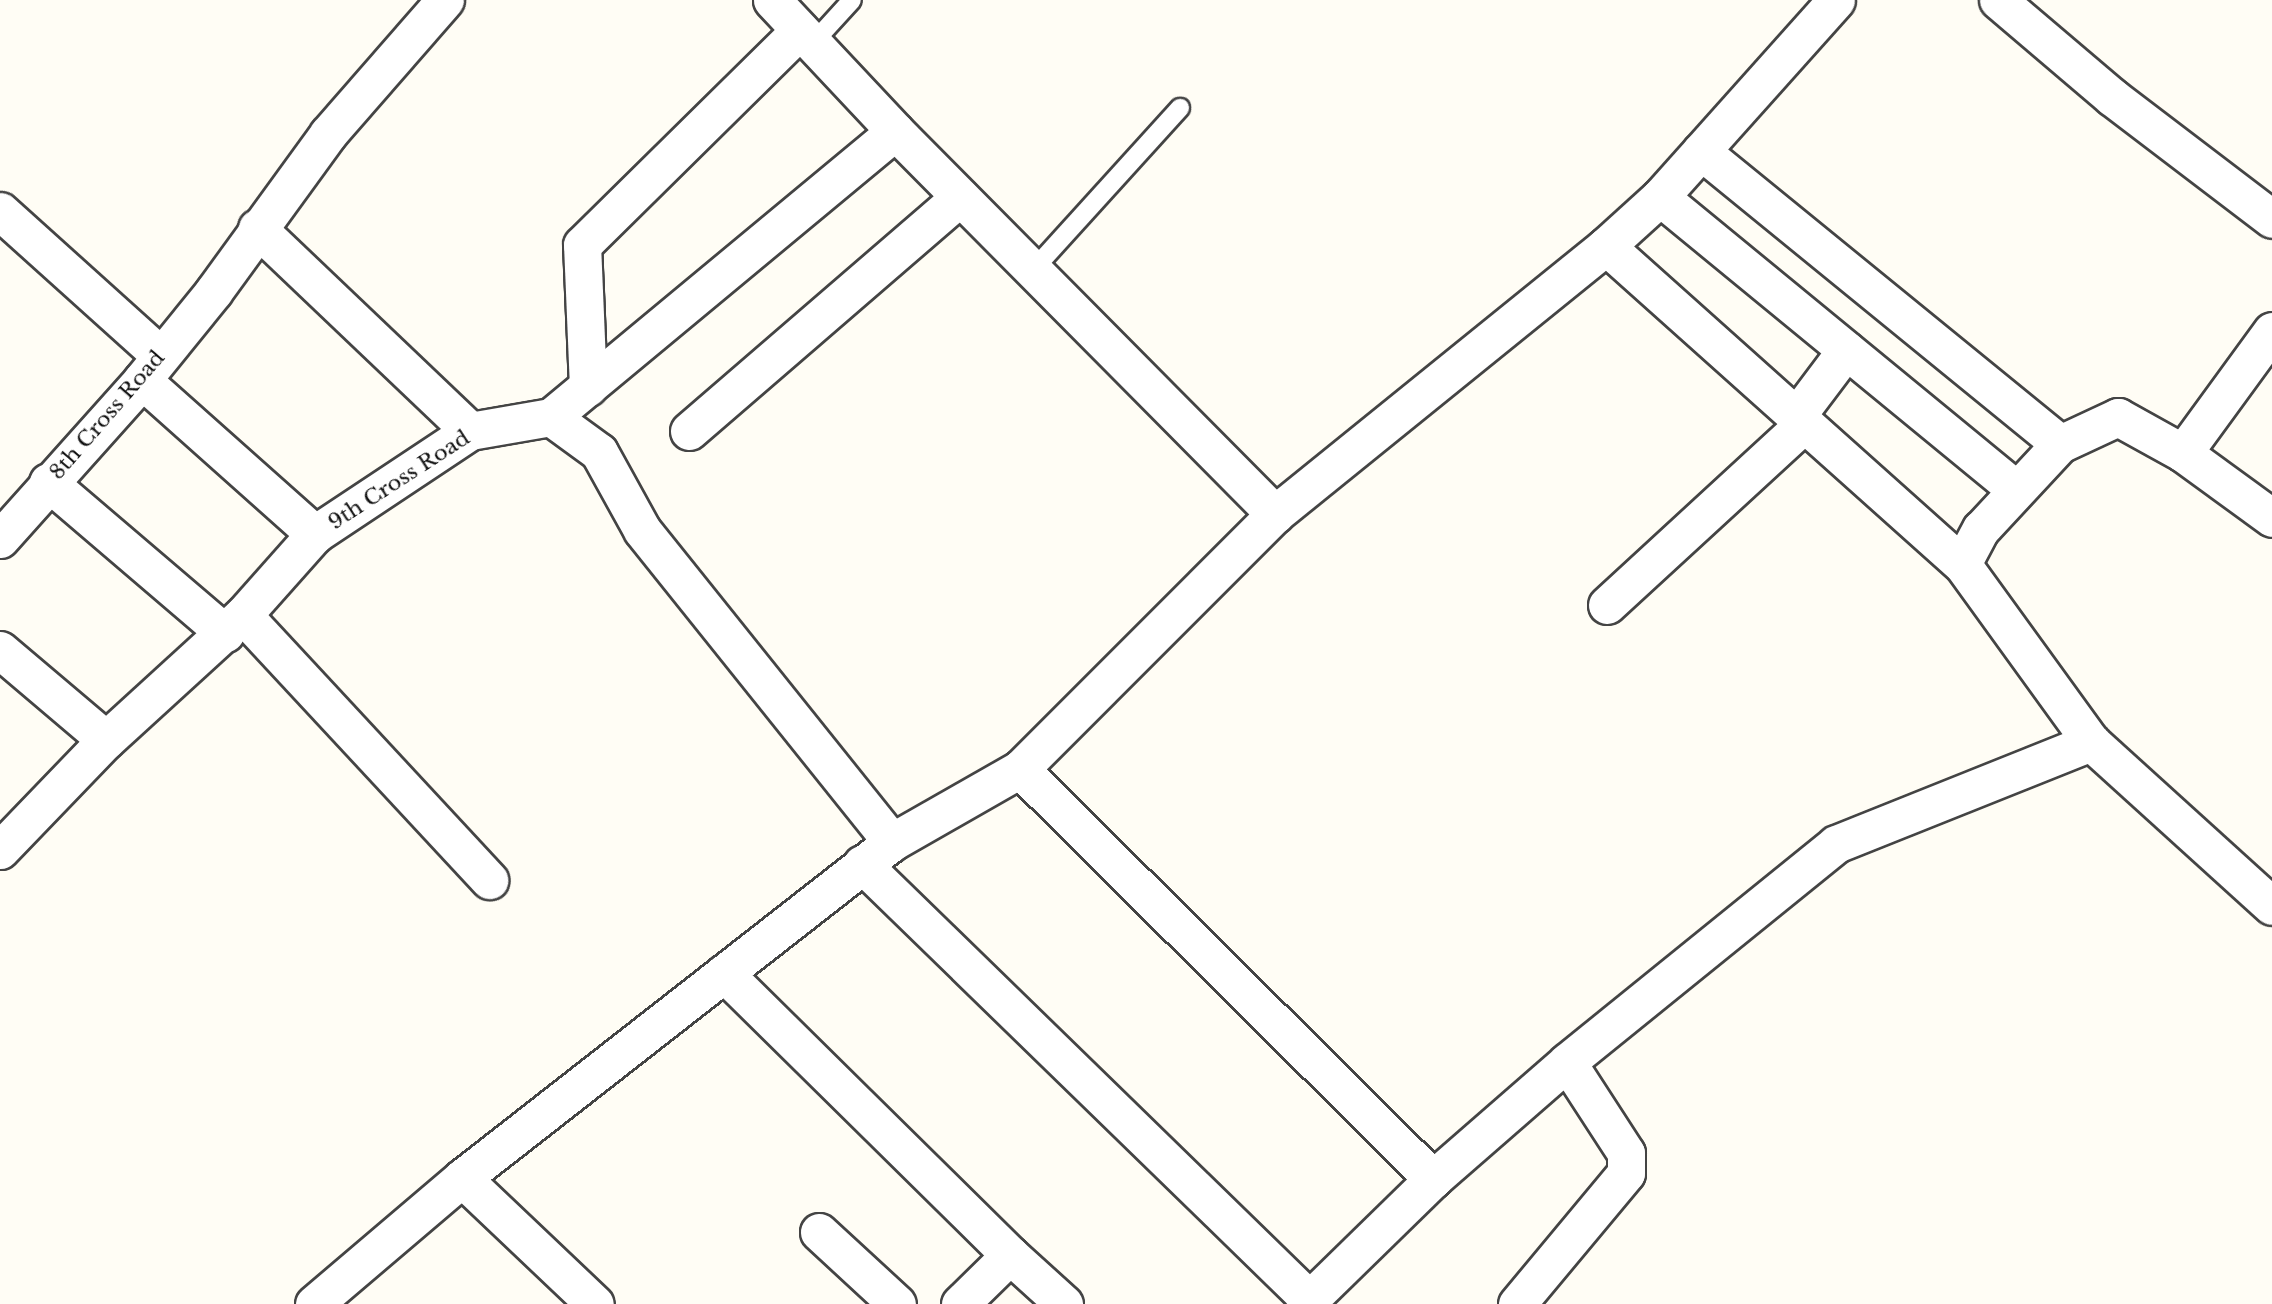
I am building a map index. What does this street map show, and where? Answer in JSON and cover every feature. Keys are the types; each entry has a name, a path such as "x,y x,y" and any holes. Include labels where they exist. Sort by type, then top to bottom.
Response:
{"street":[{"name":"8th Cross Road","path":"0,539 214,291 257,228 349,107 445,0"},
{"path":"772,0 895,131 1275,514"},
{"path":"315,1304 462,1178 862,864 891,842 1020,769 1275,514 1606,246 1660,197 1836,0"},
{"path":"1998,0 2112,97 2272,219"},
{"path":"588,387 582,245 806,37"},
{"path":"891,842 642,530 599,452 551,417 895,131"},
{"path":"1701,151 2060,443"},
{"path":"689,431 960,197"},
{"path":"1660,197 2015,489"},
{"path":"0,211 315,534"},
{"path":"257,228 470,431"},
{"path":"1606,246 1962,564 2091,742 2272,906"},
{"path":"2183,453 2272,331"},
{"path":"1607,605 1799,421 1846,350"},
{"path":"1962,564 1980,529 2060,443 2118,416 2183,453 2272,519"},
{"name":"9th Cross Road","path":"0,850 106,740 234,624 315,534 470,431 551,417"},
{"path":"48,482 234,624 489,880"},
{"path":"2,656 106,740"},
{"path":"862,864 1307,1302 1433,1179 1567,1062 1836,844 2091,742"},
{"path":"1020,769 1433,1179"},
{"path":"724,973 1063,1304"},
{"path":"1517,1304 1626,1173 1626,1153 1567,1062"},
{"path":"462,1178 595,1304"},
{"path":"819,1232 897,1304"},
{"path":"960,1304 1010,1255"}],"lane":[{"path":"806,37 852,0"},
{"path":"1033,270 1180,108"}]}
